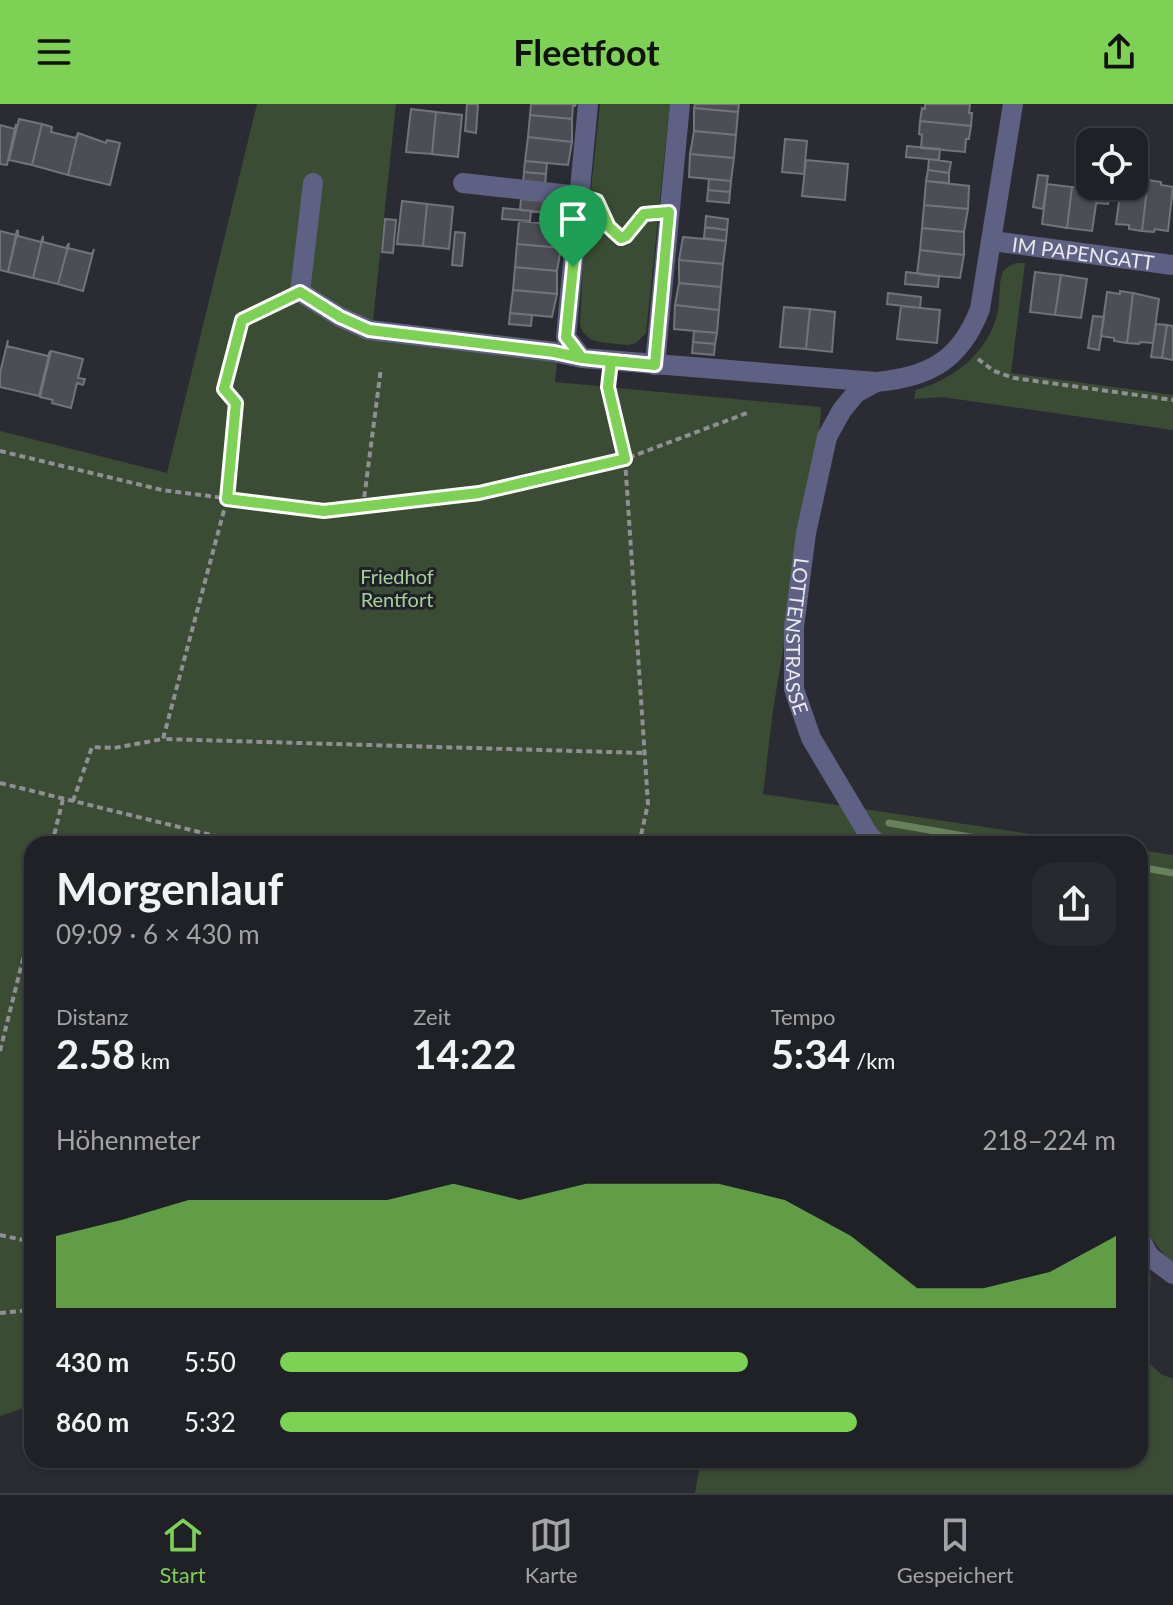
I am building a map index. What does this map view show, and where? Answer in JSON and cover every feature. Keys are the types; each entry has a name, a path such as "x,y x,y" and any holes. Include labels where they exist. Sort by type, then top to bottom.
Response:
{"street":[{"path":"582,358 566,337 588,104"},
{"path":"655,365 680,104"},
{"name":"LOTTENSTRASSE","path":"300,292 340,317 369,330 655,365 876,382 921,374 961,346 975,324 992,241 1013,104"},
{"path":"300,292 313,183"},
{"path":"463,183 580,196"},
{"name":"IM PAPENGATT","path":"992,241 1173,265"},
{"name":"LOTTENSTRASSE","path":"869,836 811,738 794,689 794,627 806,533 827,437 856,393 876,382"},
{"path":"1148,1254 1173,1274"}],"path":[{"path":"580,196 597,201 609,227 621,238 644,214 669,212"},
{"path":"163,739 227,499 236,403 224,389 242,320 300,292"},
{"path":"961,346 994,371 1014,378 1173,400"},
{"path":"611,361 608,387 625,459 648,804 641,836"},
{"path":"363,507 381,368"},
{"path":"0,451 162,490 324,511 479,493 625,459 747,413"},
{"path":"73,801 92,747 114,748 163,739 644,753"},
{"path":"0,783 215,836"},
{"path":"54,836 63,799"},
{"path":"0,1051 24,955"},
{"path":"0,1235 24,1240"},
{"path":"0,1313 24,1311"}],"green space":[{"name":"Friedhof Rentfort","path":"257,104 396,104 373,321 559,342 555,382 821,407 819,436 773,710 763,794 1044,836 24,836 24,1408 0,1416 0,431 167,473"},
{"path":"600,104 670,104 646,333 636,343 628,345 590,339 580,325 583,264"},
{"path":"1016,263 1025,263 1011,373 1173,395 1173,430 942,397 914,399 916,390 944,379 968,362 987,339 998,311 1002,274"},
{"path":"1148,851 1173,855 1173,1262 1148,1232"},
{"path":"1148,1271 1151,1277 1148,1315"},
{"path":"1148,1360 1161,1374 1173,1379 1173,1493 695,1493 700,1468 1148,1468"}],"building":[{"path":"467,104 478,104 476,133 465,131"},
{"path":"531,104 576,104 572,119 530,115"},
{"path":"695,104 739,104 738,112 694,108"},
{"path":"925,104 970,104 971,126 920,121"},
{"path":"694,108 738,112 736,135 694,131"},
{"path":"411,109 436,112 432,154 406,152"},
{"path":"436,112 462,115 458,157 432,154"},
{"path":"530,115 572,119 572,142 528,137"},
{"path":"19,119 42,124 32,165 9,160"},
{"path":"920,121 971,126 965,152 921,148"},
{"path":"42,124 52,127 51,132 76,138 78,133 68,175 32,165"},
{"path":"0,125 15,129 7,165 0,164"},
{"path":"694,131 736,135 734,158 690,154"},
{"path":"78,133 106,143 107,140 120,143 110,185 68,175"},
{"path":"528,137 572,142 568,165 525,161"},
{"path":"785,139 807,141 804,174 782,172"},
{"path":"907,146 940,149 939,160 906,157"},
{"path":"690,154 734,158 731,181 689,177"},
{"path":"929,159 951,162 949,173 928,170"},
{"path":"806,160 848,164 845,200 802,196"},
{"path":"525,161 547,163 546,174 524,172"},
{"path":"928,170 949,173 949,183 926,181"},
{"path":"524,172 546,174 545,185 523,183"},
{"path":"1038,175 1048,176 1043,209 1033,207"},
{"path":"709,179 731,181 730,192 708,190"},
{"path":"1148,180 1173,187 1168,231 1142,231"},
{"path":"926,181 969,186 968,209 924,205"},
{"path":"1047,184 1072,187 1067,228 1042,224"},
{"path":"1072,187 1076,188 1076,200 1097,200 1092,231 1067,228"},
{"path":"708,190 730,192 729,203 707,201"},
{"path":"521,199 543,201 542,212 520,210"},
{"path":"1119,200 1146,200 1142,231 1129,229 1129,225 1116,224"},
{"path":"402,201 427,204 423,246 397,244"},
{"path":"427,204 453,207 449,249 423,246"},
{"path":"924,205 968,209 964,232 922,228"},
{"path":"503,208 531,211 530,221 502,219"},
{"path":"706,216 728,219 727,230 705,227"},
{"path":"385,219 396,220 393,253 382,252"},
{"path":"519,221 561,225 561,248 517,244"},
{"path":"705,227 727,230 726,241 704,238"},
{"path":"922,228 964,232 964,255 920,250"},
{"path":"18,230 18,236 41,242 43,236 33,278 8,272"},
{"path":"0,231 16,235 8,272 0,270"},
{"path":"455,232 465,233 462,266 452,265"},
{"path":"43,236 43,242 66,248 69,243 58,284 33,278"},
{"path":"683,237 726,241 723,264 679,260"},
{"path":"69,243 68,248 92,254 94,249 83,291 58,284"},
{"path":"517,244 561,248 557,271 515,267"},
{"path":"920,250 964,255 960,278 917,274"},
{"path":"679,260 723,264 721,287 679,283"},
{"path":"515,267 557,271 557,294 513,290"},
{"path":"906,272 939,276 938,287 905,284"},
{"path":"1035,272 1061,275 1055,315 1030,312"},
{"path":"1061,275 1087,279 1081,318 1055,315"},
{"path":"679,283 721,287 719,310 675,305"},
{"path":"513,290 557,294 552,317 510,313"},
{"path":"1120,291 1133,293 1127,343 1101,336 1107,292 1120,294"},
{"path":"888,293 921,297 920,308 887,304"},
{"path":"1133,293 1159,299 1153,343 1127,343"},
{"path":"675,305 719,310 717,333 674,329"},
{"path":"901,306 940,310 937,343 897,339"},
{"path":"784,307 810,309 806,349 780,347"},
{"path":"810,309 835,312 832,352 806,349"},
{"path":"510,313 532,315 531,326 509,324"},
{"path":"1093,316 1104,317 1099,350 1088,348"},
{"path":"1156,324 1167,325 1162,358 1151,357"},
{"path":"1167,325 1173,326 1173,360 1162,358"},
{"path":"694,331 717,333 715,344 693,342"},
{"path":"8,340 7,346 48,356 50,351 39,396 0,387"},
{"path":"693,342 715,344 714,355 692,353"},
{"path":"51,351 83,359 78,378 85,379 83,385 77,383 71,408 40,397"}],"waterway":[{"path":"889,823 964,836"},
{"path":"1148,868 1173,873"}],"route":[{"path":"573,267 566,337 582,358 611,361 608,387 625,459 479,493 324,511 227,499 236,403 224,389 242,320 300,292 340,317 369,330 582,358 655,365 669,212 644,214 621,238 609,227 597,201 580,196 573,267"}]}
